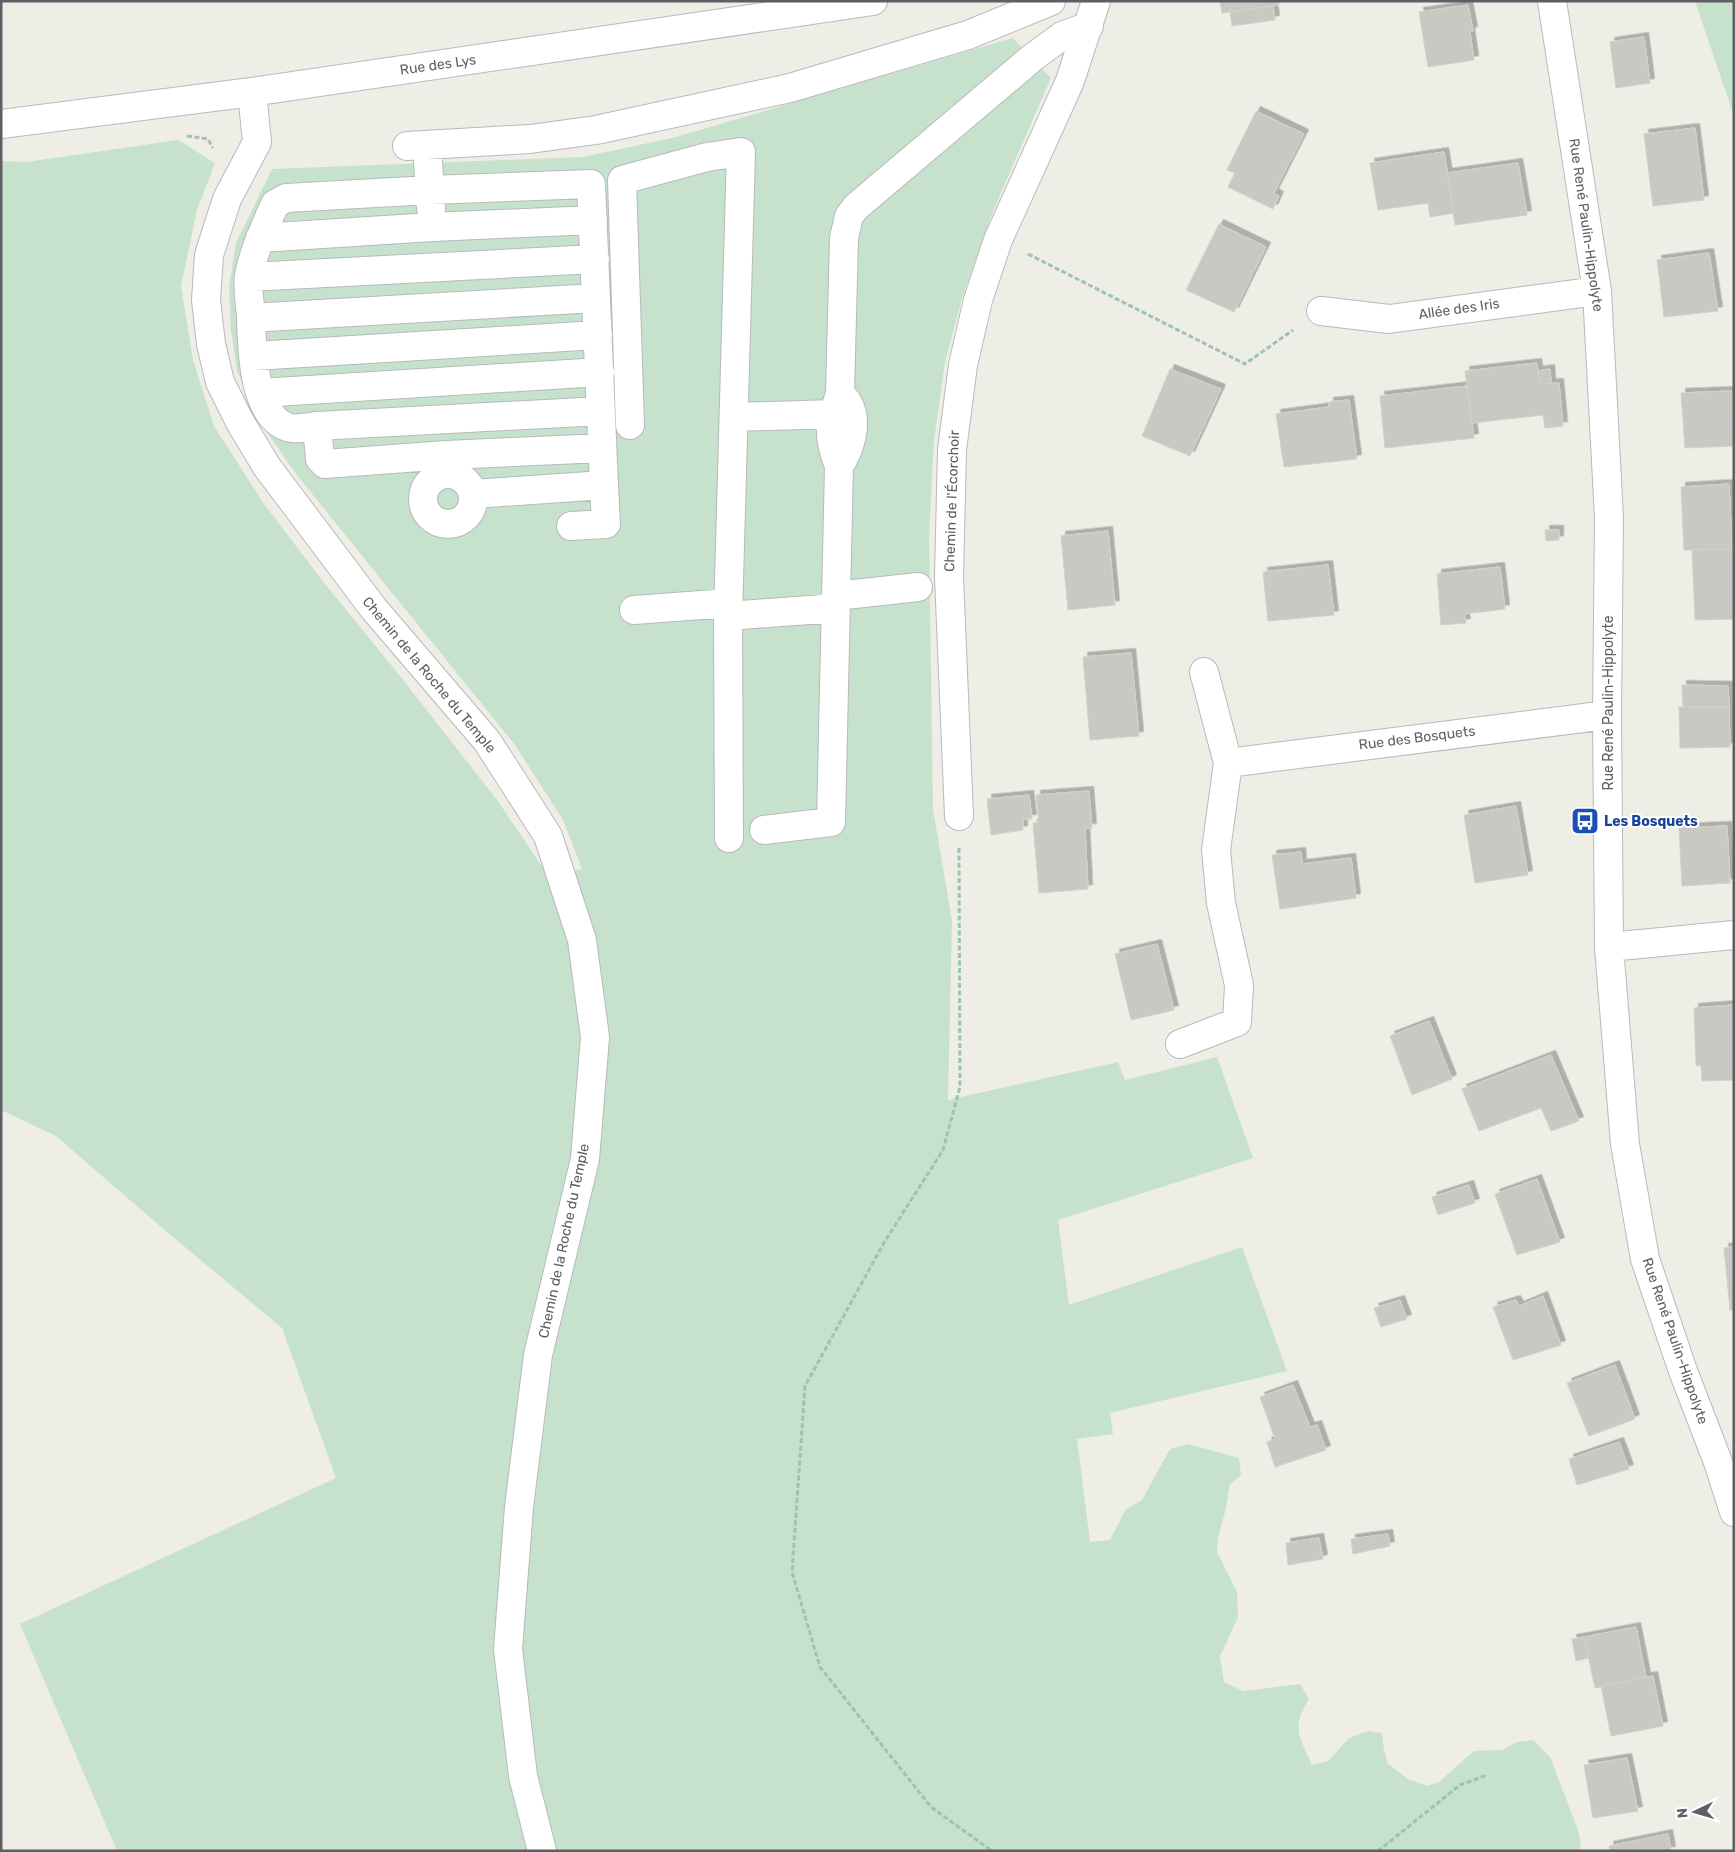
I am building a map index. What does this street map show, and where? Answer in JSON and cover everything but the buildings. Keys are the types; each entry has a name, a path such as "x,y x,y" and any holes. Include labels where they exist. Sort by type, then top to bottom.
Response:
{"street":[{"name":"Rue des Lys","path":"1,124 252,92 720,12 873,1"},
{"path":"446,464 428,484 424,494 424,505 429,515 438,522 449,524 459,522 468,515 473,505 473,494 464,479 456,475 446,464 430,190 417,146 530,139 596,130 790,88 968,35 1051,1"},
{"name":"Rue René Paulin-Hippolyte","path":"1552,1 1597,291 1609,518 1606,715 1609,947 1625,1144 1645,1259 1683,1371 1726,1460 1734,1512"},
{"path":"764,830 831,822 839,466 831,448 830,427 836,404 844,238 849,216 856,207 1032,58 1092,13"},
{"name":"Chemin de l'Écorchoir","path":"959,816 949,577 952,450 963,365 978,300 998,240 1070,81 1092,13"},
{"name":"Chemin de la Roche du Temple","path":"252,92 257,142 227,199 209,254 206,300 211,344 220,382 240,422 267,466 374,609 487,742 548,836 582,940 595,1037 585,1159 538,1355 519,1507 508,1649 523,1776 542,1851"},
{"path":"630,425 622,180 707,157 741,152 729,609 729,838"},
{"path":"571,526 606,524 591,184 286,198 275,204 254,254 249,277 252,356 260,393 273,417 287,428 601,411"},
{"path":"260,238 432,227 593,220"},
{"path":"249,277 595,259"},
{"name":"Allée des Iris","path":"1321,311 1389,318 1597,291"},
{"path":"251,318 596,298"},
{"path":"252,356 598,335"},
{"path":"260,393 600,372"},
{"path":"734,417 836,404"},
{"path":"317,426 320,459 325,464 446,464 602,448"},
{"path":"473,494 604,485"},
{"path":"634,610 729,609 836,602 918,587"},
{"path":"1180,1044 1237,1022 1239,985 1221,903 1216,850 1228,763 1204,672"},
{"name":"Rue des Bosquets","path":"1228,763 1606,715"},
{"path":"1609,947 1734,935"}],"path":[{"path":"998,240 1245,364 1321,311"},
{"path":"959,816 960,1087 943,1150 885,1241 805,1386 792,1572 820,1667 931,1807 992,1851"},
{"path":"1378,1851 1460,1785 1487,1775"}],"green space":[{"path":"1695,1 1734,1 1734,116"},
{"path":"1013,38 1051,78 993,211 963,295 945,362 934,441 929,537 933,809 952,921 948,1100 1118,1062 1125,1080 1217,1057 1253,1158 1058,1220 1069,1305 1242,1247 1287,1371 1110,1413 1113,1434 1077,1439 1090,1542 1110,1540 1126,1509 1142,1500 1170,1449 1188,1444 1239,1458 1241,1475 1230,1484 1218,1537 1217,1552 1237,1592 1238,1617 1220,1657 1224,1682 1243,1691 1300,1684 1309,1699 1300,1717 1299,1732 1312,1765 1328,1761 1349,1738 1368,1731 1382,1733 1388,1764 1408,1779 1427,1786 1439,1782 1474,1751 1502,1750 1517,1742 1533,1740 1550,1757 1578,1830 1581,1846 1578,1851 117,1851 20,1624 336,1478 282,1328 56,1136 1,1110 1,161 26,162 178,140 215,163 197,210 181,286 193,360 214,426 264,504 325,584 497,800 548,875 582,869 563,820 515,745 296,474 268,434 249,400 237,370 231,330 229,287 236,243 272,169 583,157 676,137"}],"place":[{"name":"Les Bosquets","path":"1585,821"}]}
